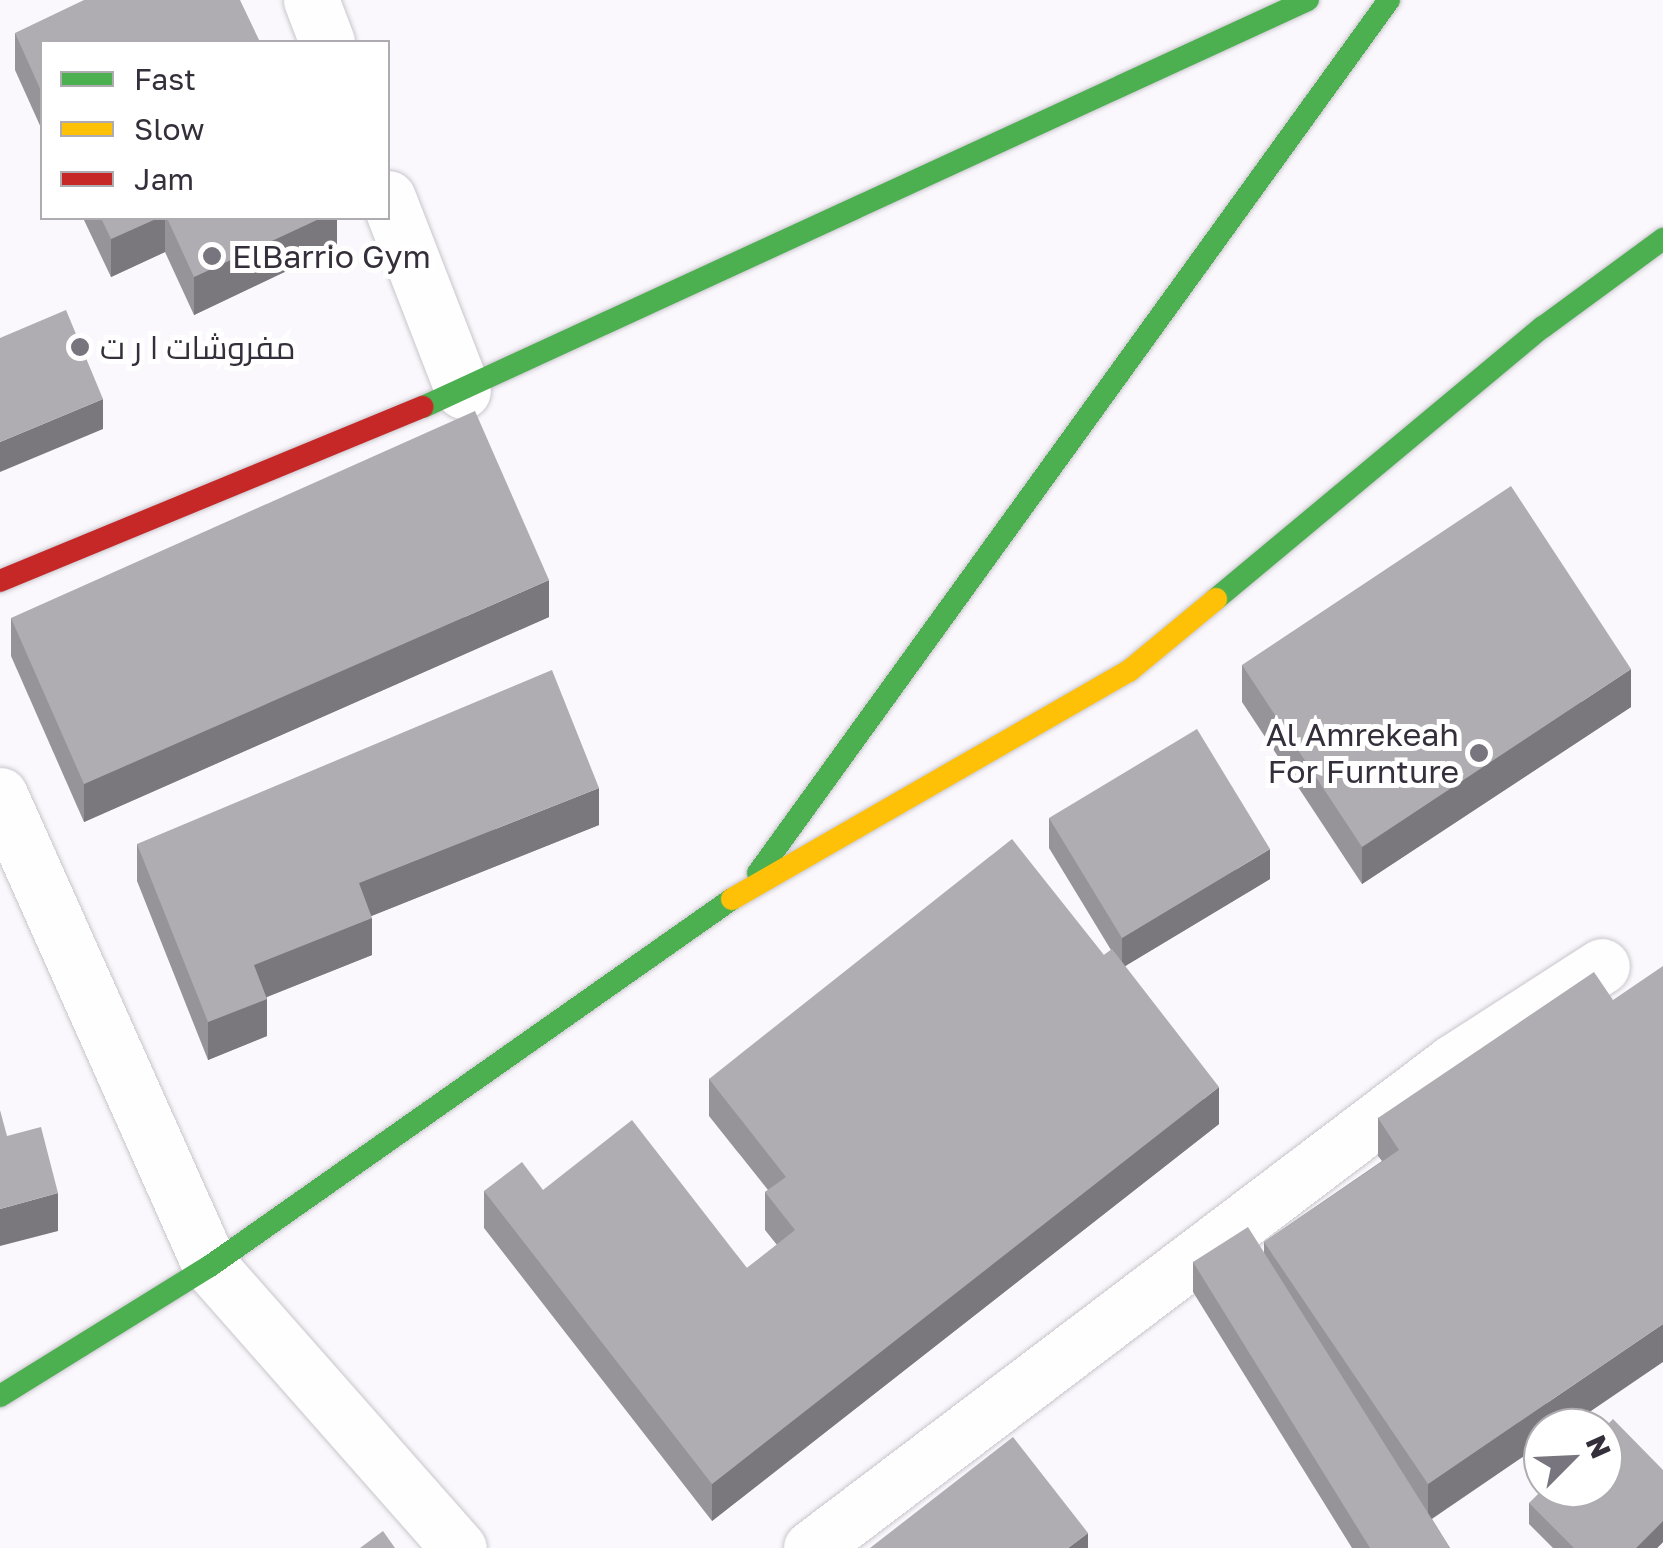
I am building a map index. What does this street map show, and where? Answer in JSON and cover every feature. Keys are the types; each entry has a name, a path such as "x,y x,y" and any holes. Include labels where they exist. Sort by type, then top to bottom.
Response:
{"street":[{"path":"311,0 326,40"},
{"path":"0,581 463,392 1308,0"},
{"path":"748,888 1389,0"},
{"path":"390,203 463,392"},
{"path":"0,1396 210,1266 748,888 1129,672 1543,327 1663,239"},
{"path":"0,795 210,1266 459,1548"},
{"path":"811,1548 1454,1062 1602,966"}],"building":[{"path":"84,0 240,0 259,40 40,40 40,89 15,33"},
{"path":"102,220 154,220 111,239"},
{"path":"168,220 317,220 194,277"},
{"path":"66,310 103,399 0,442 0,338"},
{"path":"475,411 549,580 84,784 11,618"},
{"path":"1511,486 1631,669 1362,847 1242,665"},
{"path":"552,670 599,788 359,883 372,918 254,965 267,999 208,1022 137,844"},
{"path":"1197,729 1270,849 1122,938 1049,818"},
{"path":"1012,839 1104,955 1112,949 1219,1087 712,1484 484,1191 522,1162 543,1190 632,1120 747,1268 795,1230 765,1192 786,1177 709,1079"},
{"path":"1663,966 1663,1324 1540,1408 1523,1408 1523,1419 1428,1484 1264,1242 1399,1150 1378,1118 1594,972 1613,1000"},
{"path":"0,1110 7,1136 41,1127 58,1193 0,1209"},
{"path":"1248,1227 1450,1548 1370,1548 1193,1262"},
{"path":"1623,1429 1663,1470 1663,1521 1636,1548 1574,1548 1534,1508 1623,1508"},
{"path":"1013,1437 1088,1533 1068,1548 870,1548"},
{"path":"383,1531 395,1548 360,1548"}],"traffic: fast":[{"path":"423,407 1308,0"},
{"path":"758,873 1389,0"},
{"path":"1216,599 1543,327 1663,239"},
{"path":"0,1396 210,1266 732,899"}],"traffic: slow":[{"path":"732,899 1129,671 1216,599"}],"traffic: jam":[{"path":"0,581 423,407"}],"place":[{"name":"ElBarrio Gym","path":"212,256"},
{"name":"مفروشات ا ر ت","path":"80,347"},
{"name":"Al Amrekeah For Furnture","path":"1479,753"}]}
